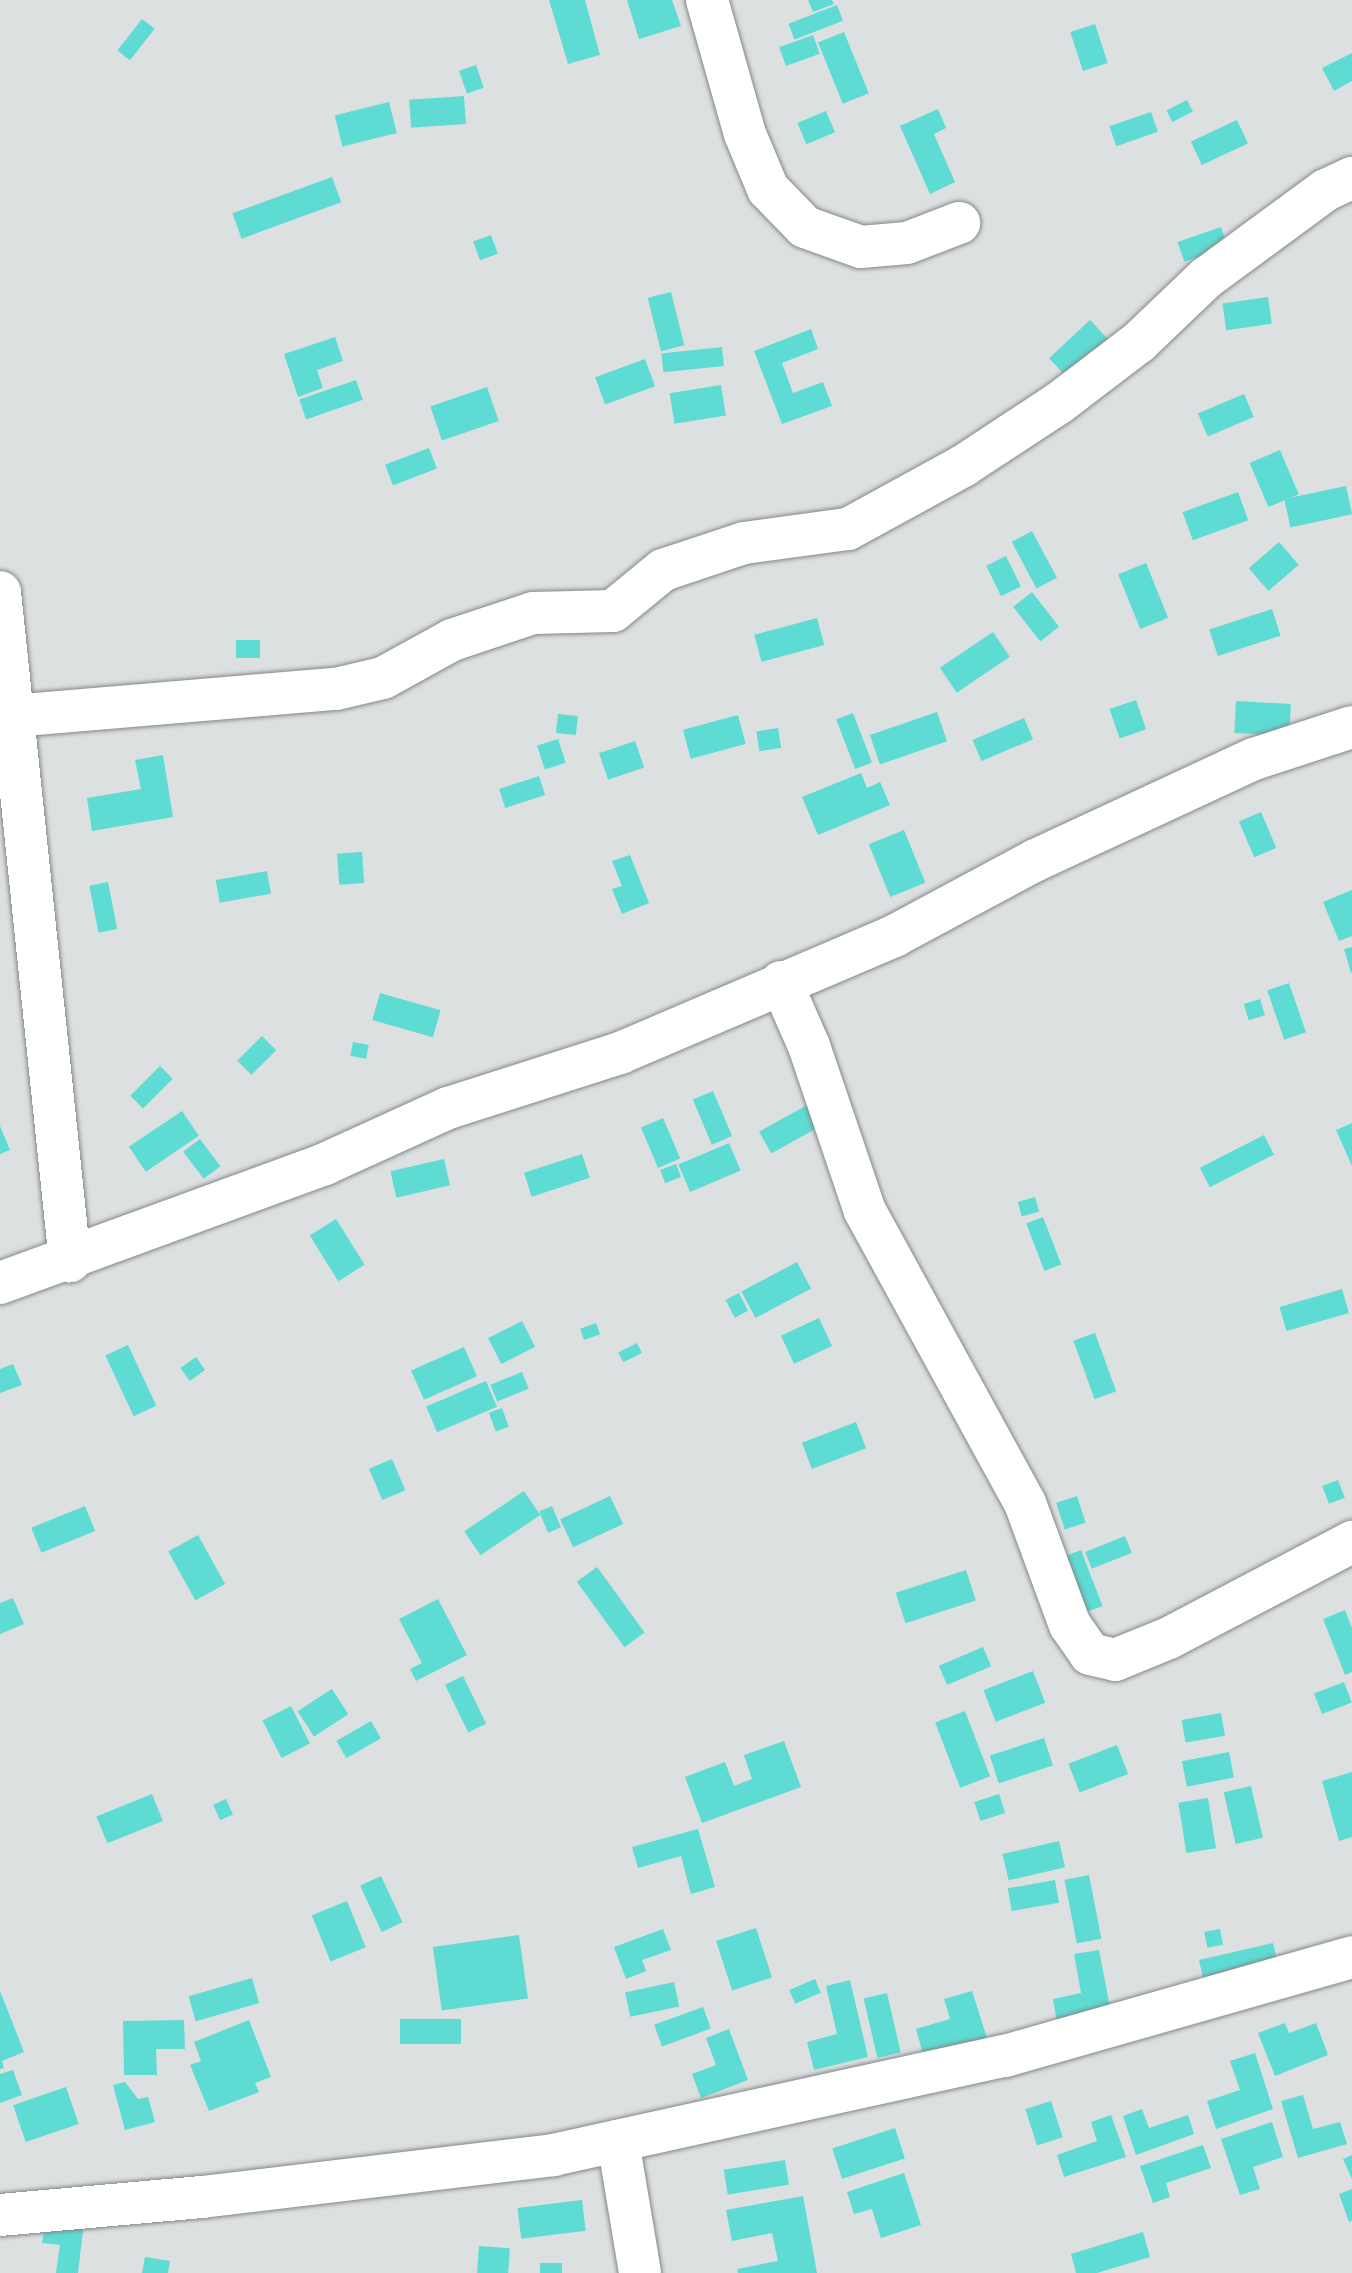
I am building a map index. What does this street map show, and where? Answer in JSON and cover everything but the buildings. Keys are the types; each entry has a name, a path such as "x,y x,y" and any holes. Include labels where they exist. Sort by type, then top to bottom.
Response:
{"street":[{"path":"707,0 745,134 768,189 805,227 861,247 907,243 959,223"},
{"path":"6,716 347,686 383,678 452,640 533,613 613,611 663,570 744,543 848,529 963,466 1059,403 1139,342 1206,278 1326,190 1352,178"},
{"path":"0,592 6,716 70,1261"},
{"path":"0,1283 70,1261 325,1164 448,1108 620,1053 894,936 1036,860 1254,759 1352,727"},
{"path":"781,982 809,1046 865,1211 1025,1503 1070,1625 1090,1654 1115,1660 1169,1638 1350,1551"},
{"path":"0,2215 278,2188 553,2155 1005,2056 1352,1957"},
{"path":"618,2141 640,2273"}]}
